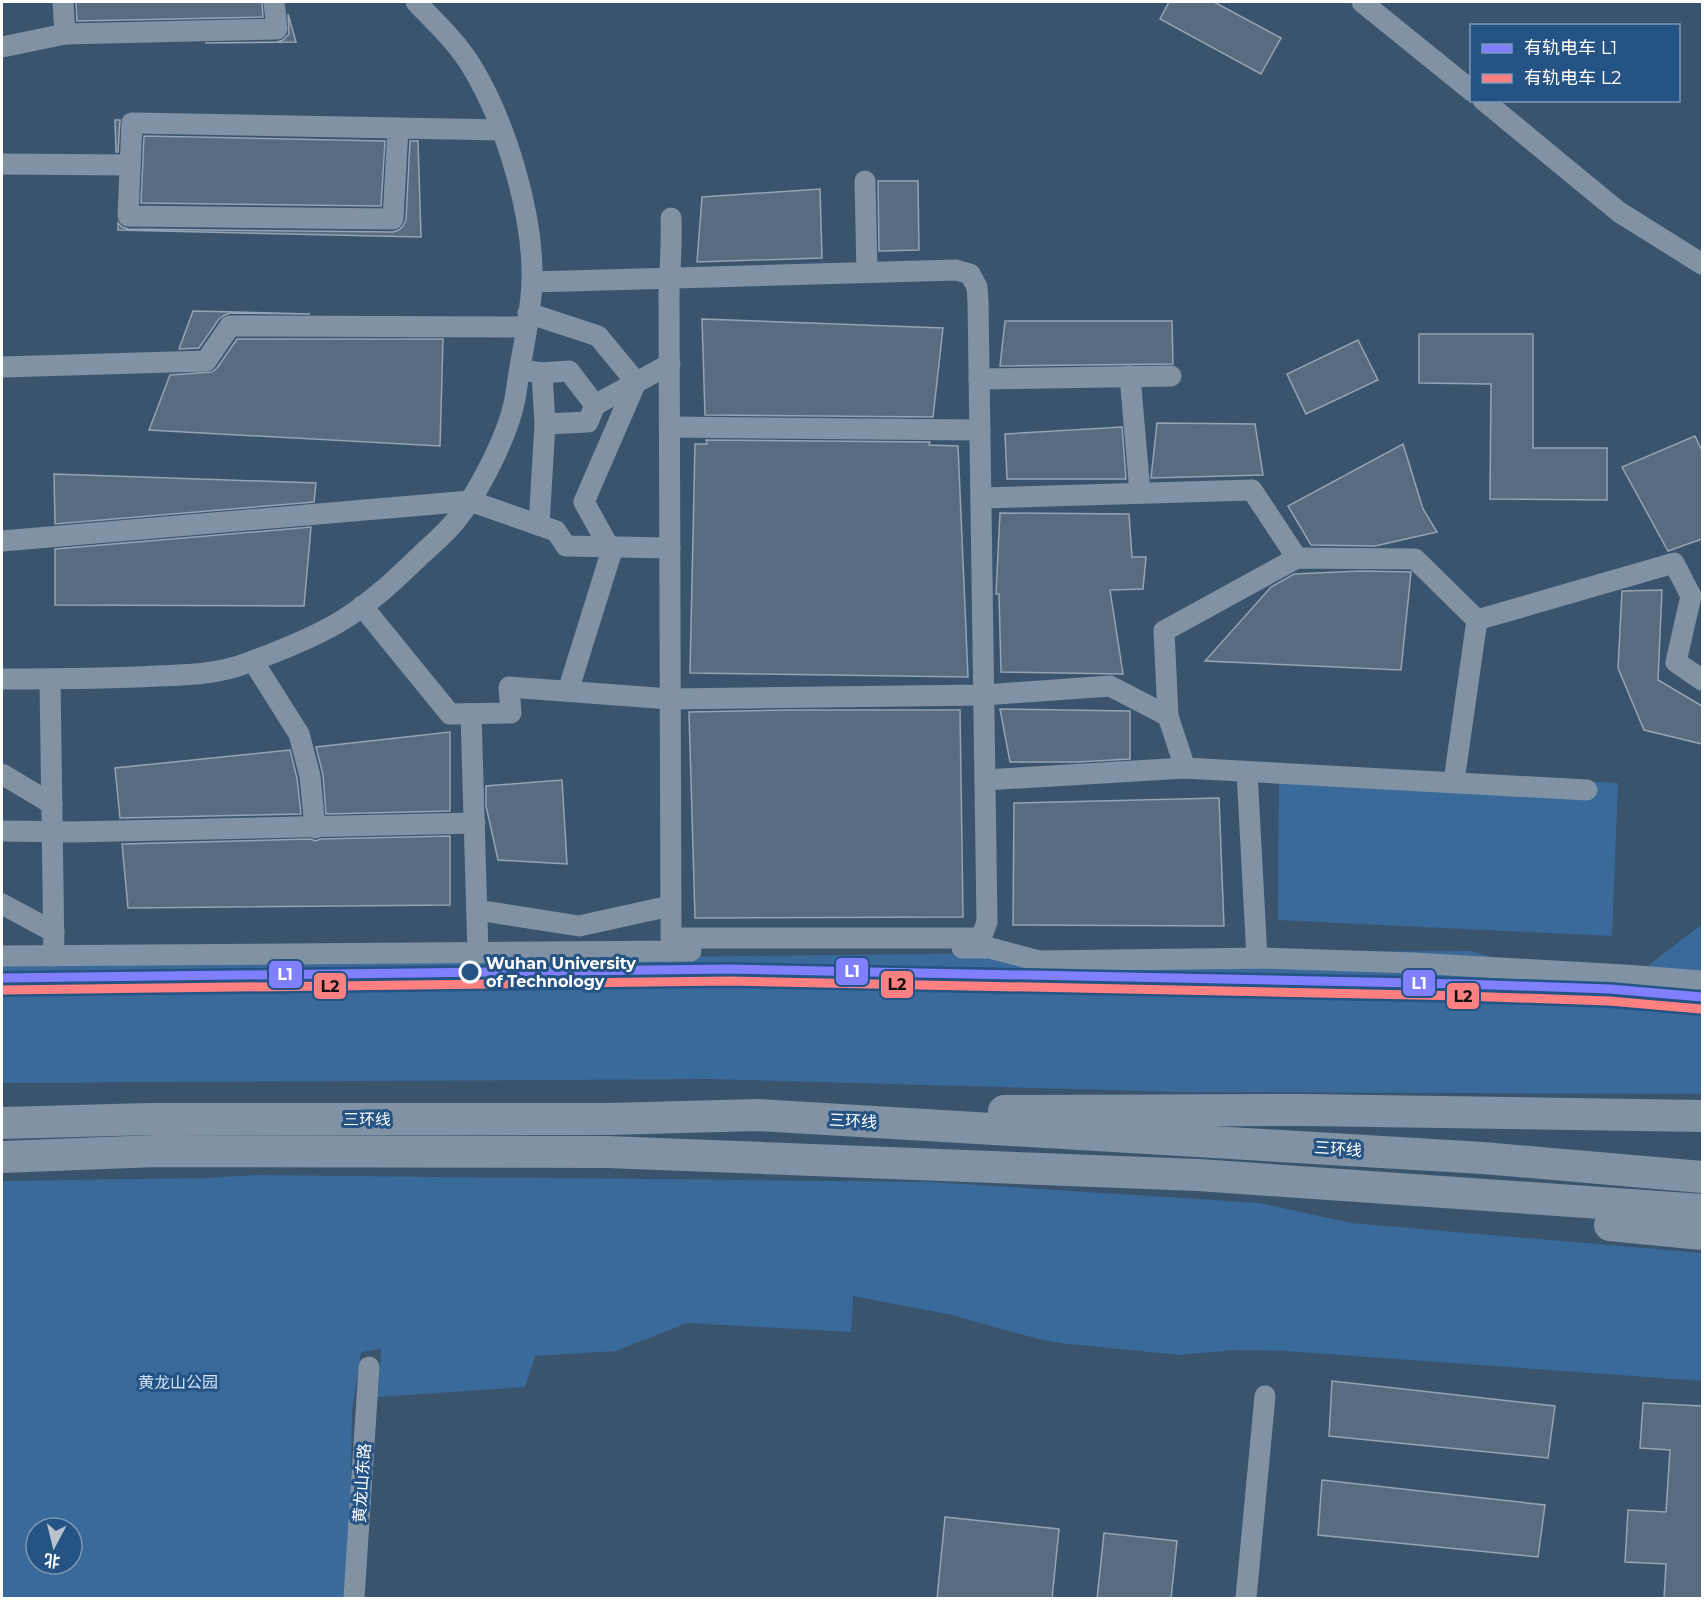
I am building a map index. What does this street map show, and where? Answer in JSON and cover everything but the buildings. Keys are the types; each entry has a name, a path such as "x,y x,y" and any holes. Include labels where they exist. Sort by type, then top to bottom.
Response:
{"highway":[{"path":"758,1115 1082,1109 1702,1116"},
{"name":"三环线","path":"2,1123 150,1119 608,1119 758,1115 1484,1158 1702,1177"},
{"name":"三环线","path":"2,1156 156,1151 607,1152 1229,1177 1702,1210"},
{"path":"1229,1177 1347,1200 1702,1234"}],"street":[{"path":"63,2 65,34"},
{"path":"2,47 65,34 277,29 274,2"},
{"path":"2,680 194,674 225,670 288,648 336,624 403,574 441,537 470,501 508,423 515,400 532,282 529,242 524,203 492,105 472,67 448,34 416,2"},
{"path":"1362,2 1470,89"},
{"path":"1485,102 1619,212 1702,264"},
{"path":"398,128 393,219 128,216 132,123 398,128 502,130"},
{"path":"2,164 129,165"},
{"path":"865,181 867,272"},
{"path":"532,282 670,278 867,272 956,270 970,274 977,287 980,430 987,922 981,938 670,938 670,278 671,218"},
{"path":"2,367 206,361 230,326 528,320 597,336 636,382"},
{"path":"544,424 588,422 595,405 670,364"},
{"path":"520,370 542,373 569,371 595,405"},
{"path":"539,525 544,424 542,373"},
{"path":"1130,376 1140,493"},
{"path":"979,379 1171,376"},
{"path":"568,691 611,547 584,502 636,382"},
{"path":"670,427 980,430"},
{"path":"981,498 1252,490 1297,558"},
{"path":"2,541 470,501 556,531 566,546 670,548"},
{"path":"1185,768 1168,716 1164,630 1297,558 1415,559 1477,620"},
{"path":"1477,620 1674,563 1697,594 1676,662 1702,680"},
{"path":"362,606 450,714 511,713 509,687 670,699 984,695 1110,686 1168,716"},
{"path":"1455,774 1477,620"},
{"path":"253,661 299,734 310,776 315,828"},
{"path":"50,679 54,956"},
{"path":"471,714 478,953"},
{"path":"985,780 1185,768 1587,790"},
{"path":"1247,772 1257,958"},
{"path":"2,774 52,804"},
{"path":"2,831 52,833 475,824"},
{"path":"2,904 54,932"},
{"path":"477,910 579,926 670,906"},
{"path":"579,926 580,952"},
{"path":"2,956 990,948 1039,961 1257,958 1413,963 1702,981"},
{"name":"黄龙山东路","path":"354,1599 369,1367"},
{"path":"1246,1599 1265,1396"}],"green space":[{"path":"1279,766 1618,783 1612,936 1278,920"},
{"path":"1702,924 1702,1094 1182,1092 710,1079 2,1083 2,965 1003,953 1471,951 1529,968 1600,1003"},
{"name":"黄龙山公园","path":"257,1175 930,1182 1260,1203 1351,1223 1702,1253 1702,1381 1285,1351 1233,1350 1180,1355 1060,1343 952,1315 853,1296 851,1332 687,1323 616,1351 535,1356 525,1387 378,1397 381,1349 361,1352 352,1411 345,1598 2,1598 2,1181 207,1178"}],"tram line":[{"name":"L1","path":"2,978 730,969 1463,984 1610,989 1702,997"},
{"name":"L2","path":"2,990 730,981 1463,996 1609,1001 1701,1009"}],"place":[{"name":"Wuhan University of Technology","path":"470,972"}]}
